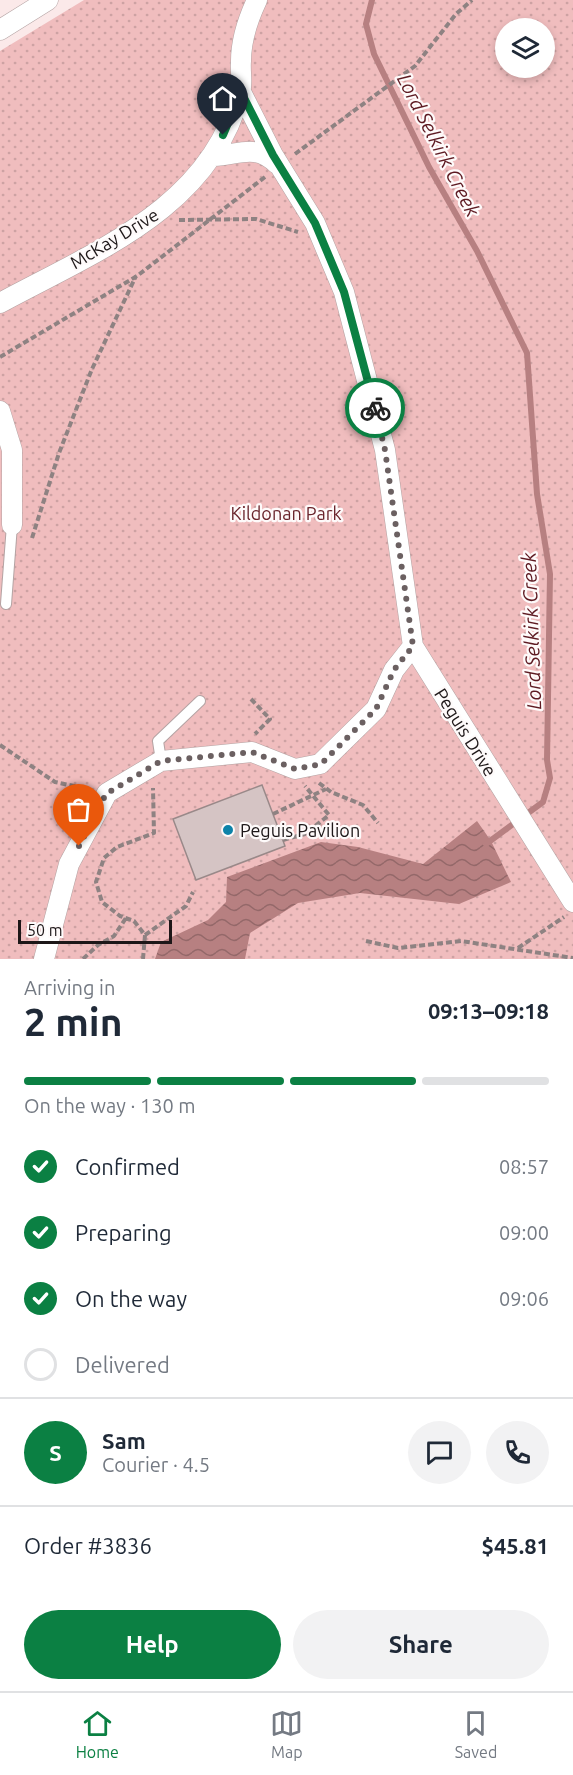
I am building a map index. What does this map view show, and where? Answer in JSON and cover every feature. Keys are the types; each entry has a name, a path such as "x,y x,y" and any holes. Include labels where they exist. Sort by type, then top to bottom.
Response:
{"street":[{"path":"0,30 48,0"},
{"name":"McKay Drive","path":"0,303 148,220 182,193 214,156 241,92 241,59 249,17 257,0"},
{"path":"44,959 69,864 106,794 161,761 252,752 295,769 321,764 376,709 394,670 413,646 385,450 344,292 315,223 279,166 241,92"},
{"path":"214,156 248,150 268,156 279,166"},
{"path":"0,411 12,450 12,525"},
{"name":"Peguis Drive","path":"413,646 573,902"}],"lane":[{"path":"6,604 12,525"},
{"path":"161,761 158,741 200,701"}],"path":[{"path":"0,357 137,276 279,166 415,66 456,14 472,0"},
{"path":"148,220 256,219 322,240"},
{"path":"32,538 59,453 88,380 137,276"},
{"path":"251,699 270,719 251,739"},
{"path":"0,745 55,782 106,794"},
{"path":"142,959 145,935 134,921 102,902 96,882 99,867 104,858 117,847 154,833 153,777 161,761"},
{"path":"295,769 326,789 363,805 378,823"},
{"path":"283,840 305,834 329,814 313,797 295,769"},
{"path":"273,814 326,789"},
{"path":"145,935 186,906 193,892"},
{"path":"517,948 573,911"},
{"path":"83,959 98,945 114,936 126,918"},
{"path":"366,940 398,948 461,941 573,958"}],"green space":[{"name":"Kildonan Park","path":"84,0 573,0 573,959 0,959 0,51"}],"water":[{"path":"477,821 491,841 511,882 459,904 360,893 298,903 250,933 245,959 155,959 161,942 208,920 226,902 227,877 321,842 358,847 423,864"}],"building":[{"name":"Peguis Pavilion","path":"262,785 285,846 196,880 173,819"}],"waterway":[{"name":"Lord Selkirk Creek","path":"372,0 366,24 374,54 429,167 477,251 527,353 537,494 550,574 547,760 550,778 543,802 486,844"}],"way so far":[{"path":"79,846 106,794 161,761 252,752 295,769 321,764 376,709 394,670 413,646 385,450 375,408"}],"place":[{"name":"Peguis Pavilion","path":"228,830"}],"route":[{"path":"223,135 241,92 273,155 315,223 344,292 375,408"}]}
